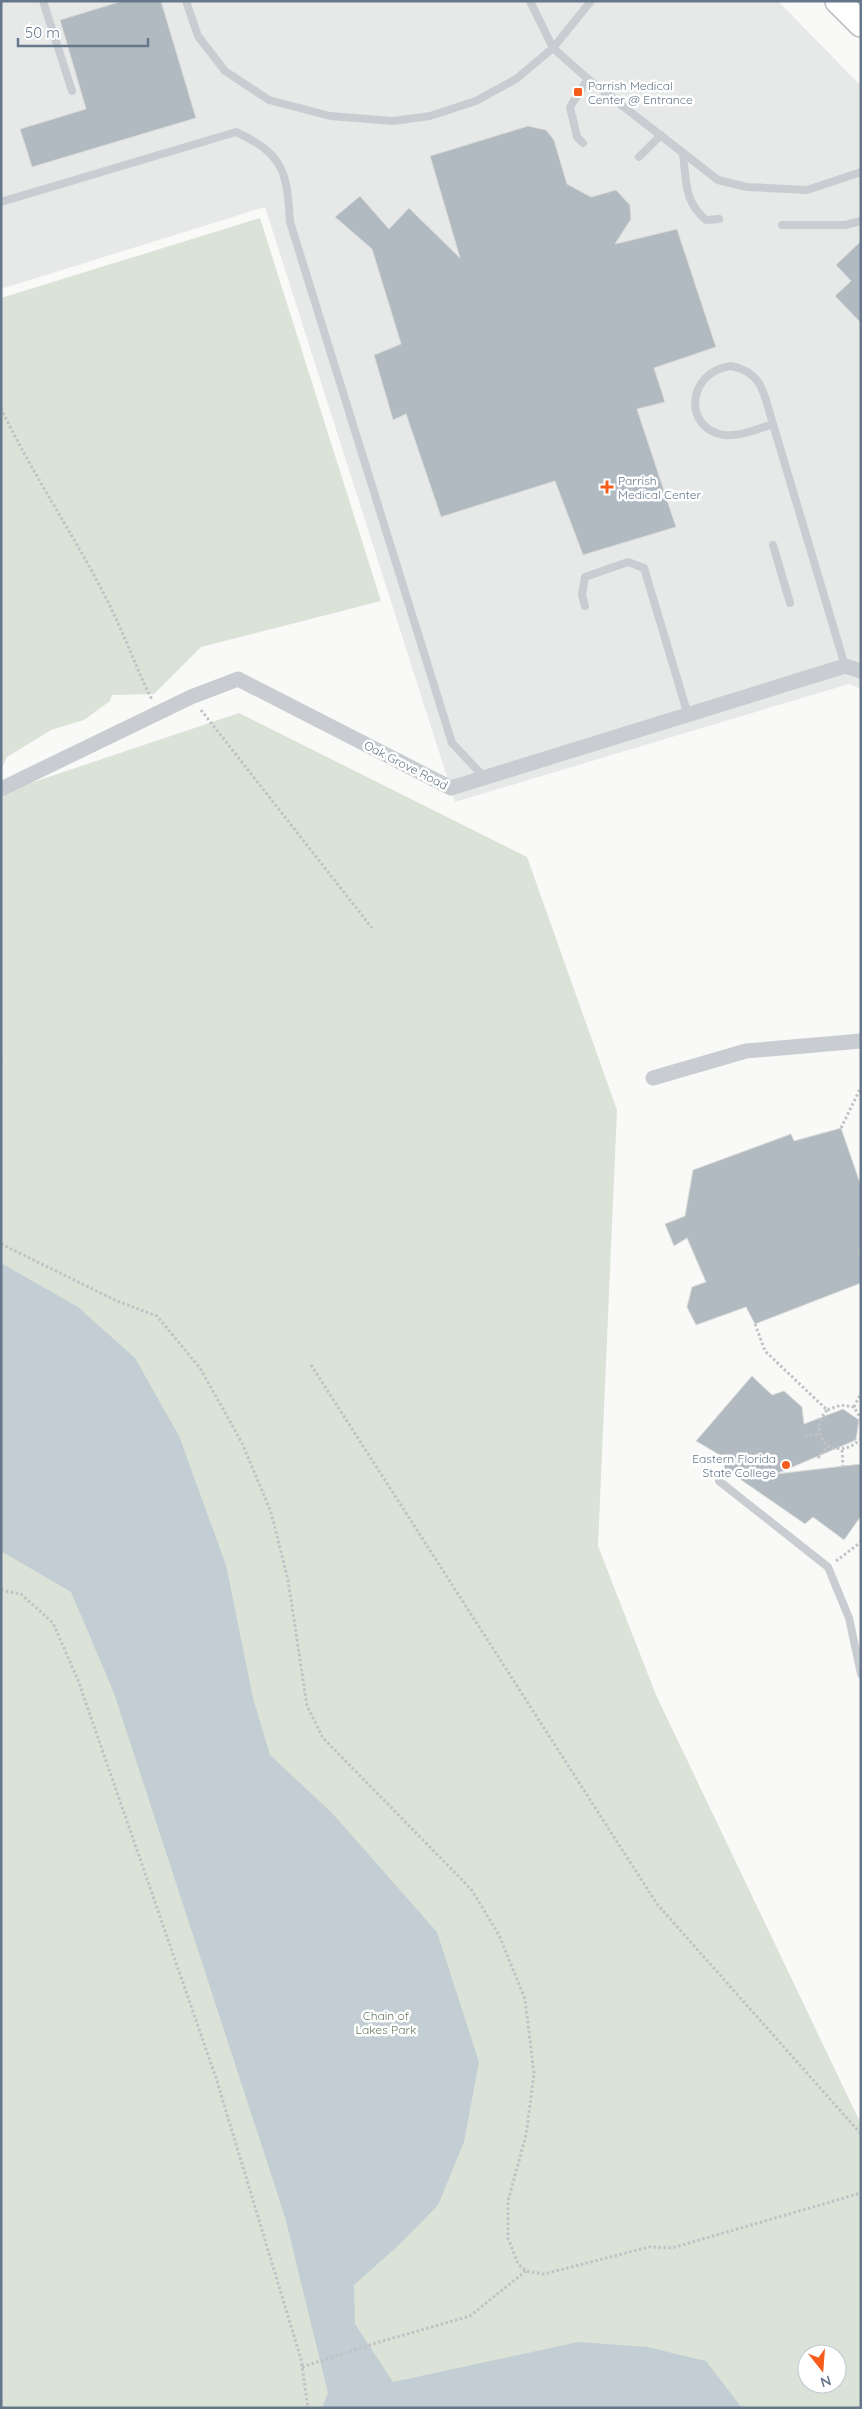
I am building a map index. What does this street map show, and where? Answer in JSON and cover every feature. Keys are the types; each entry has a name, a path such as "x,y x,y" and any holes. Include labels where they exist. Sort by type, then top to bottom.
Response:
{"main road":[{"path":"838,1 861,24"}],"street":[{"name":"Oak Grove Road","path":"1,789 191,696 238,679 451,788 845,666"},
{"path":"845,666 861,671"},
{"path":"653,1078 746,1051 861,1041"}],"lane":[{"path":"43,1 72,91"},
{"path":"186,1 198,36 225,71 269,100 330,116 393,121 430,116 476,101 516,80 553,48 591,1"},
{"path":"530,1 553,48 588,79 718,180 747,188 807,190 861,172"},
{"path":"584,143 576,137 570,107 588,79"},
{"path":"1,202 236,132 259,143 276,159 288,184 290,222 452,743 485,778"},
{"path":"639,157 661,135"},
{"path":"683,153 686,188 695,210 706,220 719,219"},
{"path":"782,225 845,225 861,221"},
{"path":"773,424 734,435 723,435 712,431 697,414 695,398 701,381 719,367 731,366 742,368 752,374 762,388 773,424 845,666"},
{"path":"773,545 790,603"},
{"path":"584,606 582,595 586,577 628,562 644,568 688,715"},
{"path":"719,1480 828,1568 849,1618 861,1674"}],"path":[{"path":"1,408 24,456 105,596 128,641 151,698 143,703"},
{"path":"191,696 372,928"},
{"path":"1,1057 1,1064"},
{"path":"841,1128 861,1087"},
{"path":"1,1244 117,1301 157,1316 200,1368 242,1443 272,1512 288,1580 307,1706 323,1738 471,1889 499,1935 525,1999 534,2074 526,2135 508,2201 508,2238 518,2264 526,2271 544,2274 649,2247 672,2248 861,2193"},
{"path":"755,1324 766,1351 826,1410"},
{"path":"311,1365 657,1904 861,2134"},
{"path":"854,1407 861,1393"},
{"path":"854,1407 841,1405 826,1410 819,1421 818,1434 827,1446 842,1450 852,1446 861,1439 861,1434"},
{"path":"854,1407 861,1419"},
{"path":"805,1436 818,1434"},
{"path":"818,1458 827,1446"},
{"path":"842,1450 843,1466"},
{"path":"828,1568 861,1542"},
{"path":"1,1590 22,1594 53,1623 78,1680 216,2078 302,2367 308,2408"},
{"path":"302,2367 379,2342 470,2316 526,2271"}],"shaded area":[{"name":"Parrish Medical Center","path":"1,1 778,1 861,86 861,689 849,684 455,802 265,207 1,289"},
{"path":"1,1263 78,1307 135,1358 179,1436 226,1565 253,1698 270,1755 332,1813 437,1932 479,2062 464,2142 438,2205 401,2243 354,2285 355,2324 393,2382 578,2342 647,2347 706,2361 742,2408 322,2408 328,2393 285,2217 114,1693 71,1592 1,1551"}],"green space":[{"path":"260,218 381,601 201,647 154,694 112,695 110,701 84,720 51,730 7,757 1,769 1,298"},
{"name":"Chain of Lakes Park","path":"239,713 527,857 617,1110 598,1546 656,1695 861,2124 861,2408 1,2408 1,793"}],"building":[{"path":"122,1 161,1 196,118 32,167 20,129 86,109 60,20"},
{"path":"528,126 546,130 554,140 567,184 591,197 616,190 630,205 631,219 615,244 677,229 716,347 654,368 665,402 637,409 676,527 583,555 555,481 441,517 406,414 393,420 374,355 401,344 372,249 335,217 360,196 389,229 409,208 460,258 430,156"},
{"path":"861,241 861,323 835,296 851,281 836,265"},
{"path":"841,1128 861,1186 861,1283 755,1324 746,1307 696,1325 687,1307 692,1287 706,1282 687,1238 674,1246 665,1224 685,1216 693,1170 791,1134 794,1141"},
{"path":"752,1376 772,1395 784,1391 802,1407 804,1424 843,1409 859,1420 856,1440 776,1474 861,1464 861,1516 844,1540 813,1517 805,1524 724,1468 725,1458 696,1441"}],"place":[{"name":"Parrish Medical Center @ Entrance","path":"578,92"},
{"name":"Parrish Medical Center","path":"607,487"},
{"name":"Eastern Florida State College","path":"786,1465"}]}
